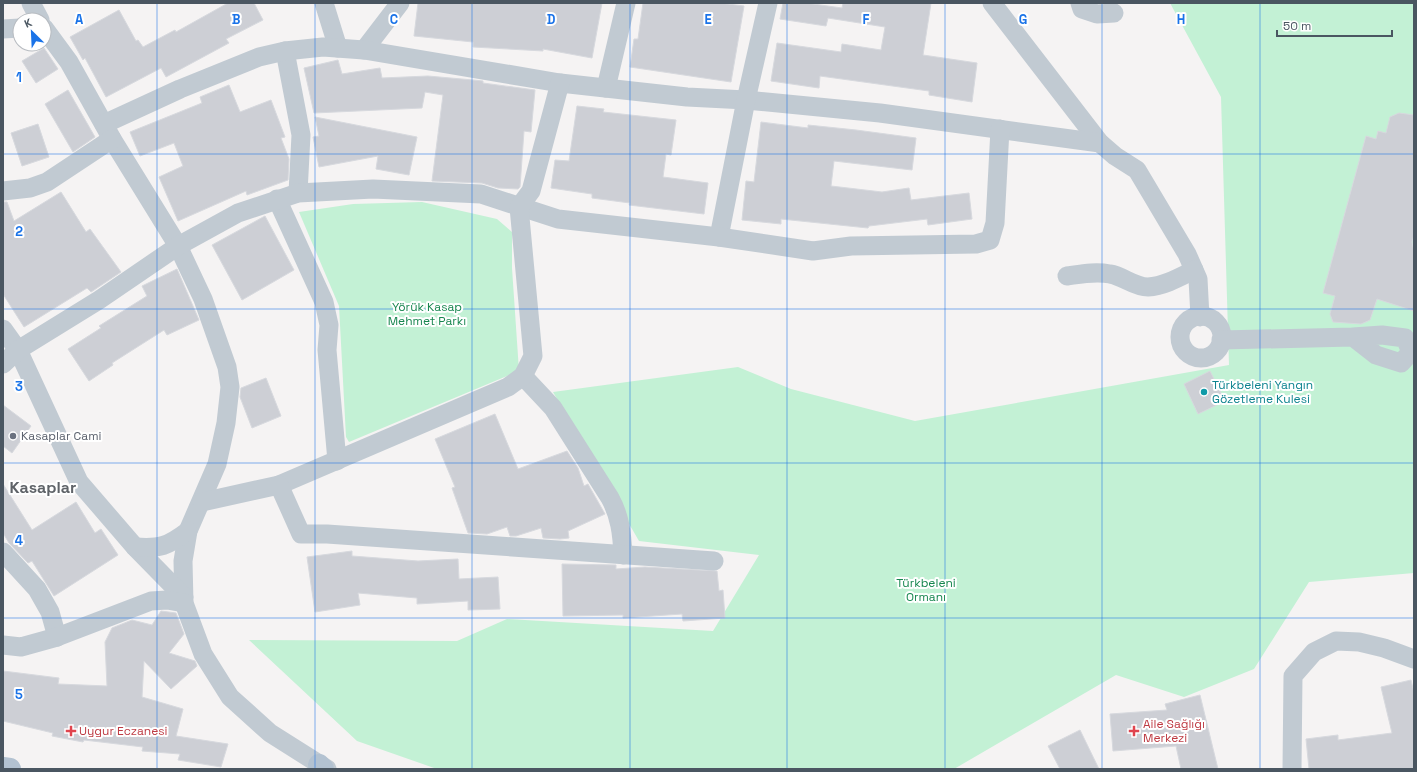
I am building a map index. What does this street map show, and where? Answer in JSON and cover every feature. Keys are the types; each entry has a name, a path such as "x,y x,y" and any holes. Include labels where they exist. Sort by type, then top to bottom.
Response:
{"main road":[{"path":"3,768 10,769"}],"street":[{"path":"31,3 36,12"},
{"path":"324,3 338,48"},
{"path":"364,50 400,3"},
{"path":"606,88 626,3"},
{"path":"719,237 746,100 768,3"},
{"path":"992,3 1100,143 1115,156 1137,170 1187,254 1198,279 1200,316"},
{"path":"1080,3 1082,9 1097,14 1114,13"},
{"path":"52,39 69,62 108,132 178,246 192,273 213,324 227,367 230,387 226,424 217,464 202,502 188,531 183,561 184,600 203,654 230,698 270,733 323,768"},
{"path":"3,191 30,188 47,182 108,132 226,70 259,57 285,51 323,47 364,50 560,83 687,96 880,112 1100,143"},
{"path":"285,51 301,135 298,193"},
{"path":"202,502 279,485 508,387 523,376 533,356 519,207 531,191 560,83"},
{"path":"3,364 18,350 99,300 178,246 238,213 276,199 298,193 373,189 429,190 481,194 558,219 719,237 813,251 851,246 976,244 990,240 995,223 1000,129"},
{"path":"276,199 324,302 329,325 327,350 337,460"},
{"path":"1067,276 1095,273 1111,274 1133,284 1149,287 1175,280 1194,270"},
{"path":"1200,316 1213,321 1218,326 1221,340 1219,347 1208,356 1202,358 1188,354 1183,348 1180,334 1187,322 1200,316"},
{"path":"3,329 18,350 79,482 135,547 184,600"},
{"path":"1221,340 1353,337"},
{"path":"523,376 553,408 610,498 615,507 621,527 623,555"},
{"path":"279,485 301,534 327,534 714,561"},
{"path":"135,547 152,549 168,545 188,531"},
{"path":"3,552 37,588 50,612 57,637"},
{"path":"3,645 21,647 57,637 151,601 184,600"},
{"path":"1292,769 1293,676 1314,652 1336,641 1360,642 1384,648 1414,659"}],"green space":[{"name":"Türkbeleni Ormanı","path":"1170,3 1414,3 1414,573 1309,582 1254,669 1184,697 1116,675 954,769 437,769 357,741 249,640 457,641 507,619 713,631 759,555 639,541 553,392 738,367 791,389 915,421 1229,365 1221,97"},
{"name":"Yörük Kasap Mehmet Parkı","path":"422,202 497,219 512,232 512,268 519,371 349,442 346,437 339,306 299,212 353,204"}],"building":[{"path":"228,3 254,3 263,20 226,39 229,43 166,77 161,68 106,97 85,58 83,60 70,37 119,10 136,41 138,40 143,47 175,30 176,32"},
{"path":"418,3 602,3 592,58 543,49 543,51 473,47 473,42 414,36"},
{"path":"643,3 720,3 744,6 731,82 630,67 634,39 638,39"},
{"path":"783,3 806,3 842,8 843,3 931,3 923,55 977,63 972,102 929,95 929,91 820,76 819,88 771,81 777,43 841,52 842,44 881,50 885,27 828,18 826,26 780,19"},
{"path":"37,52 47,52 58,69 36,83 22,61"},
{"path":"338,60 342,74 380,68 382,78 428,76 483,81 483,83 535,90 531,132 524,131 520,187 518,189 498,188 482,183 432,181 443,95 425,92 422,108 314,113 304,68"},
{"path":"229,85 240,112 271,100 285,137 281,138 289,159 288,180 247,195 246,191 178,221 159,177 183,166 174,143 140,156 130,132 202,103 200,97"},
{"path":"68,90 95,137 73,152 45,104"},
{"path":"577,106 604,109 603,112 676,120 671,155 666,154 663,177 708,183 704,214 629,205 630,203 592,198 592,194 551,188 555,160 569,161"},
{"path":"1399,113 1414,115 1414,235 1412,242 1414,252 1414,311 1377,299 1370,320 1361,324 1333,322 1330,314 1335,296 1323,293 1366,136 1376,139 1378,131 1386,133 1390,117"},
{"path":"315,117 417,137 409,175 376,169 378,156 319,167 313,137 319,136"},
{"path":"761,122 808,128 808,125 916,138 912,170 834,161 831,186 882,192 909,188 911,200 969,193 972,219 928,225 927,219 869,226 868,228 781,219 781,224 742,220 746,181 754,182"},
{"path":"38,124 49,157 22,166 11,133"},
{"path":"61,192 86,232 90,229 121,272 91,292 87,288 24,327 3,294 3,202 7,202 14,221"},
{"path":"265,216 294,270 242,300 212,245"},
{"path":"177,269 199,320 167,335 164,330 112,363 113,365 89,381 68,349 101,328 99,326 147,296 142,286"},
{"name":"Türkbeleni Yangın Gözetleme Kulesi","path":"1210,371 1225,401 1198,414 1184,384"},
{"path":"266,378 281,416 252,428 240,397 241,388"},
{"name":"Kasaplar Cami","path":"3,405 31,426 12,453 3,446"},
{"path":"495,414 518,469 567,451 578,468 584,486 588,484 605,514 568,531 569,538 543,538 541,528 516,536 510,536 507,527 487,534 468,533 452,488 455,487 435,439"},
{"path":"3,484 32,530 76,502 95,533 101,529 118,555 54,596 32,561 28,563 9,543 3,533"},
{"path":"352,551 352,556 418,561 458,559 459,579 498,577 500,609 468,610 468,601 417,604 417,598 358,593 360,605 315,612 307,557"},
{"path":"562,564 616,565 616,569 645,567 717,571 719,591 723,590 725,618 683,621 682,614 623,618 623,615 563,616"},
{"path":"161,611 176,613 184,634 169,653 195,661 197,666 171,689 144,661 142,697 183,709 176,736 228,744 221,767 178,760 180,754 142,751 143,747 84,740 83,742 52,736 53,733 3,721 3,671 59,678 58,684 107,686 105,642 112,628 132,620 152,625"},
{"path":"1411,680 1414,693 1414,769 1309,769 1306,739 1338,735 1338,740 1392,733 1381,687"},
{"path":"1200,695 1218,769 1181,769 1176,746 1113,751 1110,714 1167,710 1165,704"},
{"path":"1080,730 1099,769 1060,769 1048,746"}],"place":[{"name":"Türkbeleni Yangın Gözetleme Kulesi","path":"1204,392"},
{"name":"Kasaplar Cami","path":"13,436"},
{"name":"Uygur Eczanesi","path":"71,731"},
{"name":"Aile Sağlığı Merkezi","path":"1134,731"}],"district":[{"name":"Kasaplar","path":"43,487"}]}
